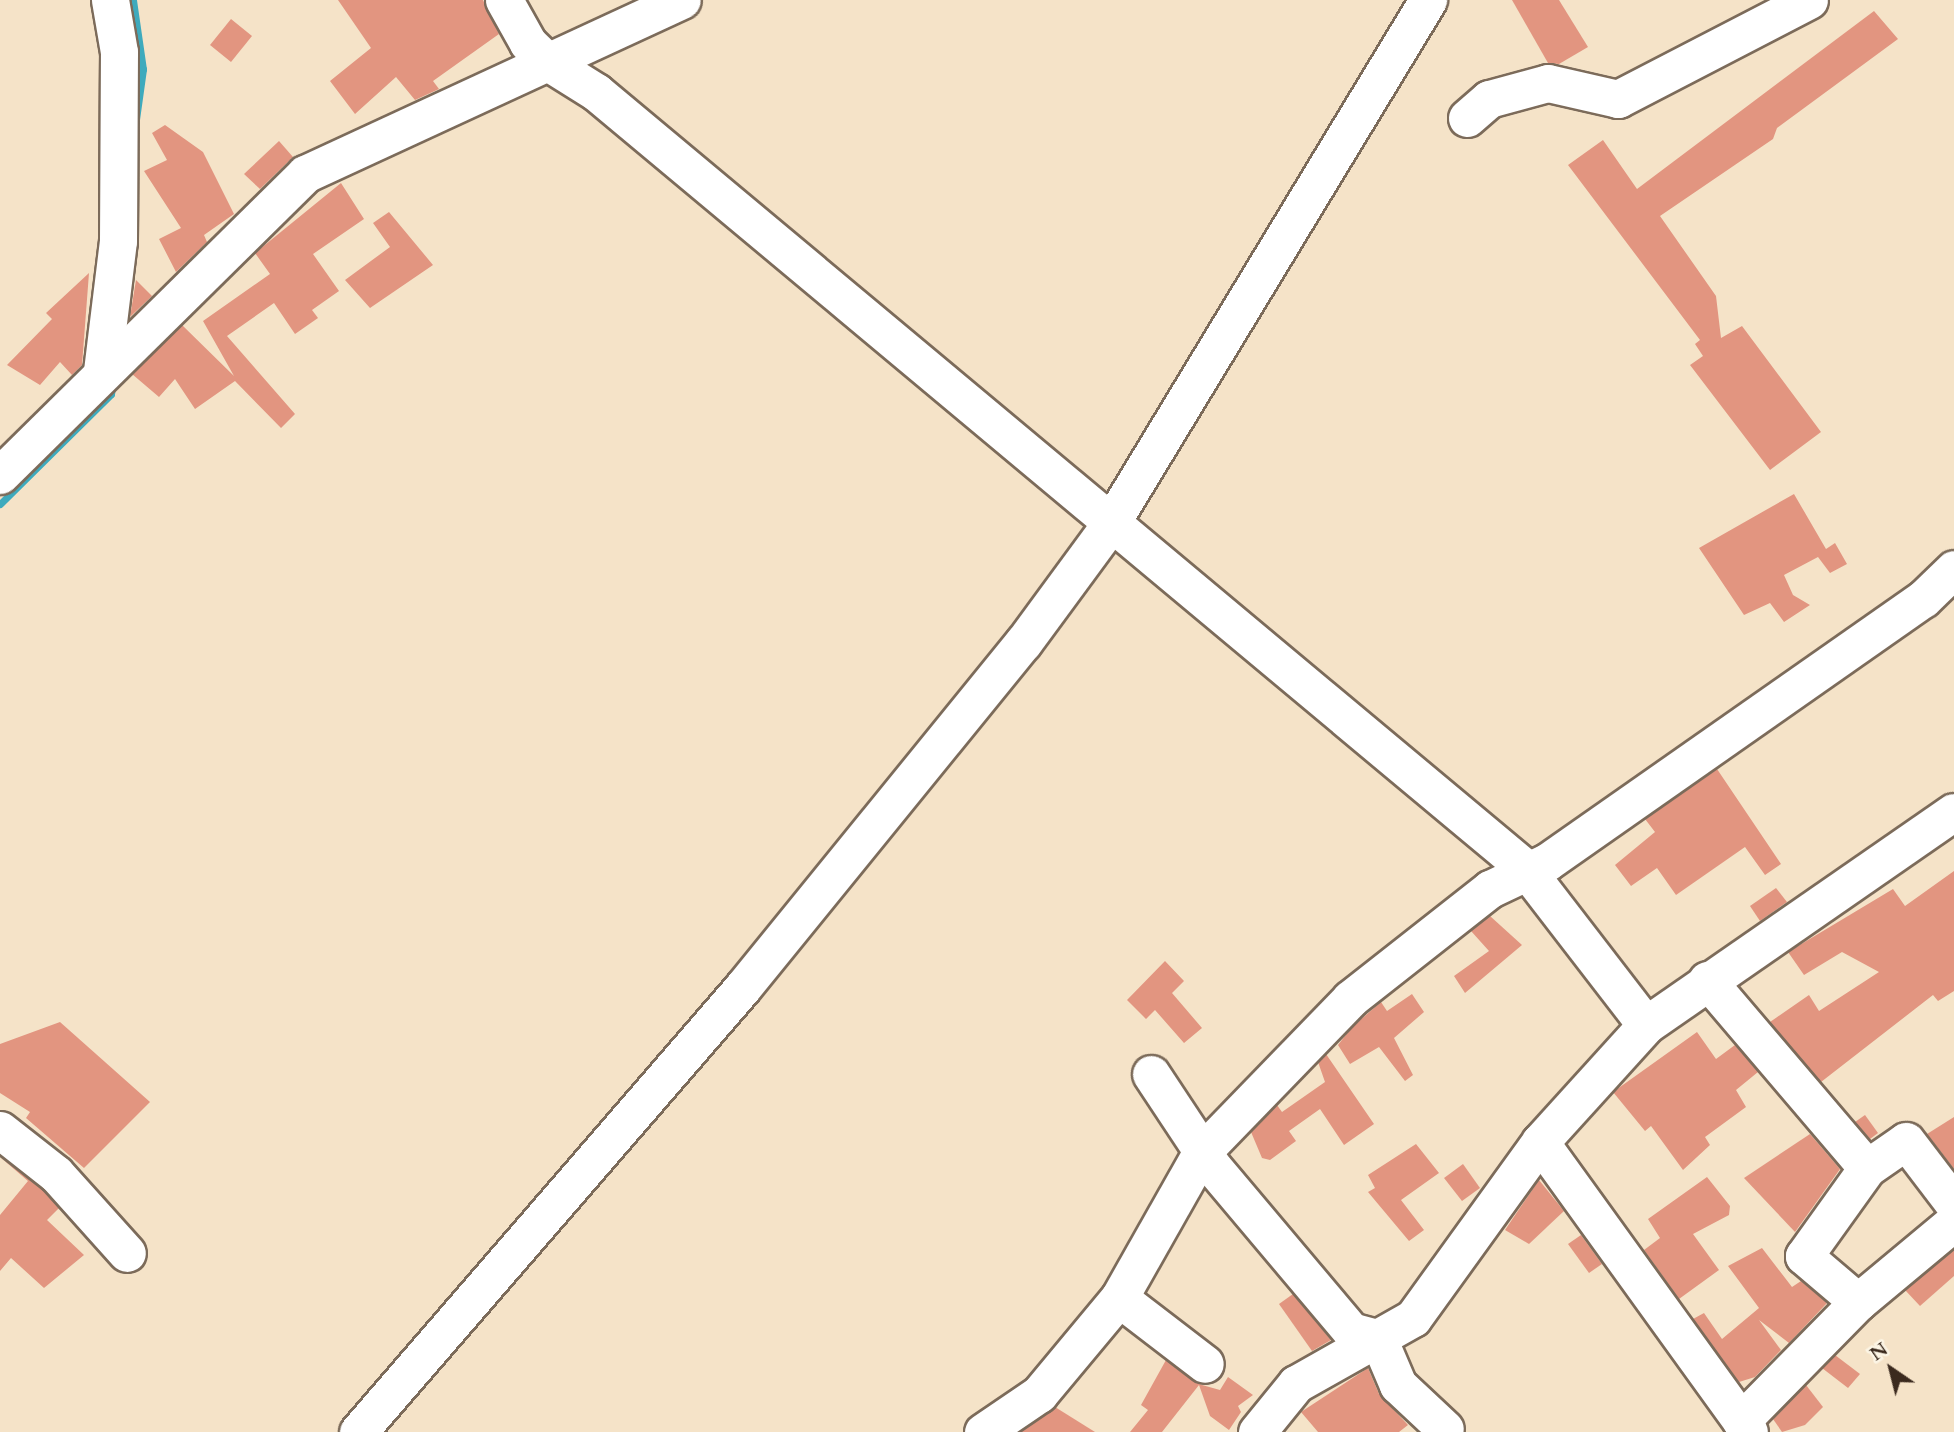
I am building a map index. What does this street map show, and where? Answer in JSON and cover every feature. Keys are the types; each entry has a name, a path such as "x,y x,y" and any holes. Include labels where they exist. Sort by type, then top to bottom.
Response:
{"street":[{"path":"110,0 119,52 118,241 112,363"},
{"path":"503,0 528,43 548,62 596,92 1525,868 1646,1025"},
{"path":"0,475 305,174 682,0"},
{"path":"358,1432 743,987 1023,643 1111,523 1428,0"},
{"path":"1467,118 1489,99 1548,83 1618,99 1809,0"},
{"path":"983,1432 1038,1394 1119,1298 1201,1153 1350,999 1525,868 1559,854 1923,599 1954,569"},
{"path":"1257,1432 1296,1384 1413,1318 1540,1142 1646,1025 1707,980 1952,820"},
{"path":"1707,980 1867,1168"},
{"path":"1151,1074 1201,1153 1351,1331 1378,1338"},
{"path":"0,1130 56,1174 127,1253"},
{"path":"1858,1302 1804,1256 1867,1168 1906,1141 1954,1203"},
{"path":"1540,1142 1745,1427 1858,1302 1954,1222"},
{"path":"1119,1298 1205,1364"},
{"path":"1378,1338 1398,1385 1445,1429"}],"building":[{"path":"338,0 483,0 499,34 433,81 439,89 415,100 396,77 355,114 330,81 371,48"},
{"path":"1512,0 1559,0 1588,47 1559,64 1548,63"},
{"path":"1874,11 1898,39 1777,128 1773,139 1660,216 1716,296 1721,338 1742,326 1821,432 1770,470 1690,365 1703,356 1695,344 1700,340 1568,165 1603,140 1637,189"},
{"path":"231,19 252,36 231,62 210,45"},
{"path":"165,125 203,152 234,214 204,235 207,242 176,272 159,239 181,228 144,171 167,160 152,133"},
{"path":"279,141 293,157 260,189 244,174"},
{"path":"341,183 364,219 313,254 339,291 312,310 318,318 295,334 274,303 227,336 295,414 281,428 235,381 195,409 175,379 159,397 132,374 182,325 234,376 203,321 270,274 255,253"},
{"path":"389,212 433,265 370,308 345,280 390,247 373,223"},
{"path":"89,273 82,365 72,375 60,362 40,385 7,365 52,319 46,313"},
{"path":"136,280 152,296 130,317"},
{"path":"1794,494 1826,549 1835,543 1847,564 1830,573 1818,557 1784,575 1793,595 1810,605 1784,622 1770,603 1744,615 1699,548"},
{"path":"1717,769 1781,864 1765,875 1745,847 1676,895 1657,868 1631,886 1615,865 1655,832 1645,819"},
{"path":"1954,871 1954,991 1938,1001 1933,995 1821,1082 1770,1022 1809,995 1819,1011 1879,972 1842,952 1804,975 1788,952 1893,889 1905,906"},
{"path":"1776,888 1787,902 1760,921 1750,906"},
{"path":"1490,916 1522,945 1465,993 1454,976 1489,951 1471,931"},
{"path":"1165,961 1184,981 1172,993 1202,1028 1184,1043 1155,1010 1146,1019 1127,1000"},
{"path":"1412,994 1424,1012 1394,1038 1413,1075 1405,1081 1379,1047 1350,1064 1338,1045 1352,1027 1381,1002 1387,1011"},
{"path":"60,1022 150,1102 84,1168 26,1118 30,1112 0,1093 0,1044"},
{"path":"1697,1032 1716,1059 1735,1045 1758,1072 1736,1090 1746,1107 1705,1137 1710,1145 1683,1170 1651,1126 1645,1131 1613,1092"},
{"path":"1326,1054 1374,1124 1344,1145 1320,1109 1289,1131 1296,1141 1270,1160 1262,1158 1251,1132 1277,1105 1282,1112 1325,1082 1318,1062"},
{"path":"1865,1115 1878,1133 1870,1139 1855,1122"},
{"path":"1954,1117 1954,1169 1927,1134"},
{"path":"1810,1134 1840,1169 1795,1232 1744,1178"},
{"path":"1416,1144 1439,1173 1401,1200 1424,1230 1409,1241 1368,1192 1375,1188 1368,1175"},
{"path":"0,1157 42,1189 59,1208 47,1220 84,1255 44,1288 11,1258 0,1271 0,1215 28,1181"},
{"path":"1463,1164 1480,1188 1462,1201 1444,1178"},
{"path":"1707,1177 1730,1206 1729,1215 1693,1234 1719,1270 1679,1299 1644,1250 1660,1238 1648,1219"},
{"path":"1539,1180 1564,1211 1529,1244 1505,1230"},
{"path":"1581,1235 1602,1264 1589,1273 1568,1244"},
{"path":"1762,1248 1792,1287 1801,1281 1827,1303 1789,1343 1759,1320 1781,1350 1755,1377 1739,1382 1693,1319 1704,1313 1722,1339 1759,1308 1728,1266"},
{"path":"1954,1249 1954,1276 1920,1306 1905,1290"},
{"path":"1293,1294 1331,1340 1312,1351 1279,1304"},
{"path":"1835,1355 1860,1374 1848,1388 1822,1368"},
{"path":"1166,1360 1202,1385 1220,1390 1228,1377 1253,1395 1238,1406 1241,1412 1229,1430 1210,1416 1199,1385 1162,1432 1130,1432 1148,1410 1141,1405"},
{"path":"1368,1368 1379,1394 1408,1425 1399,1432 1318,1432 1301,1412"},
{"path":"1806,1385 1823,1407 1805,1425 1782,1432 1773,1419"},
{"path":"1055,1407 1095,1432 1020,1432"}],"waterway":[{"path":"133,0 143,69 134,134"},
{"path":"0,504 111,394 113,383"}]}
